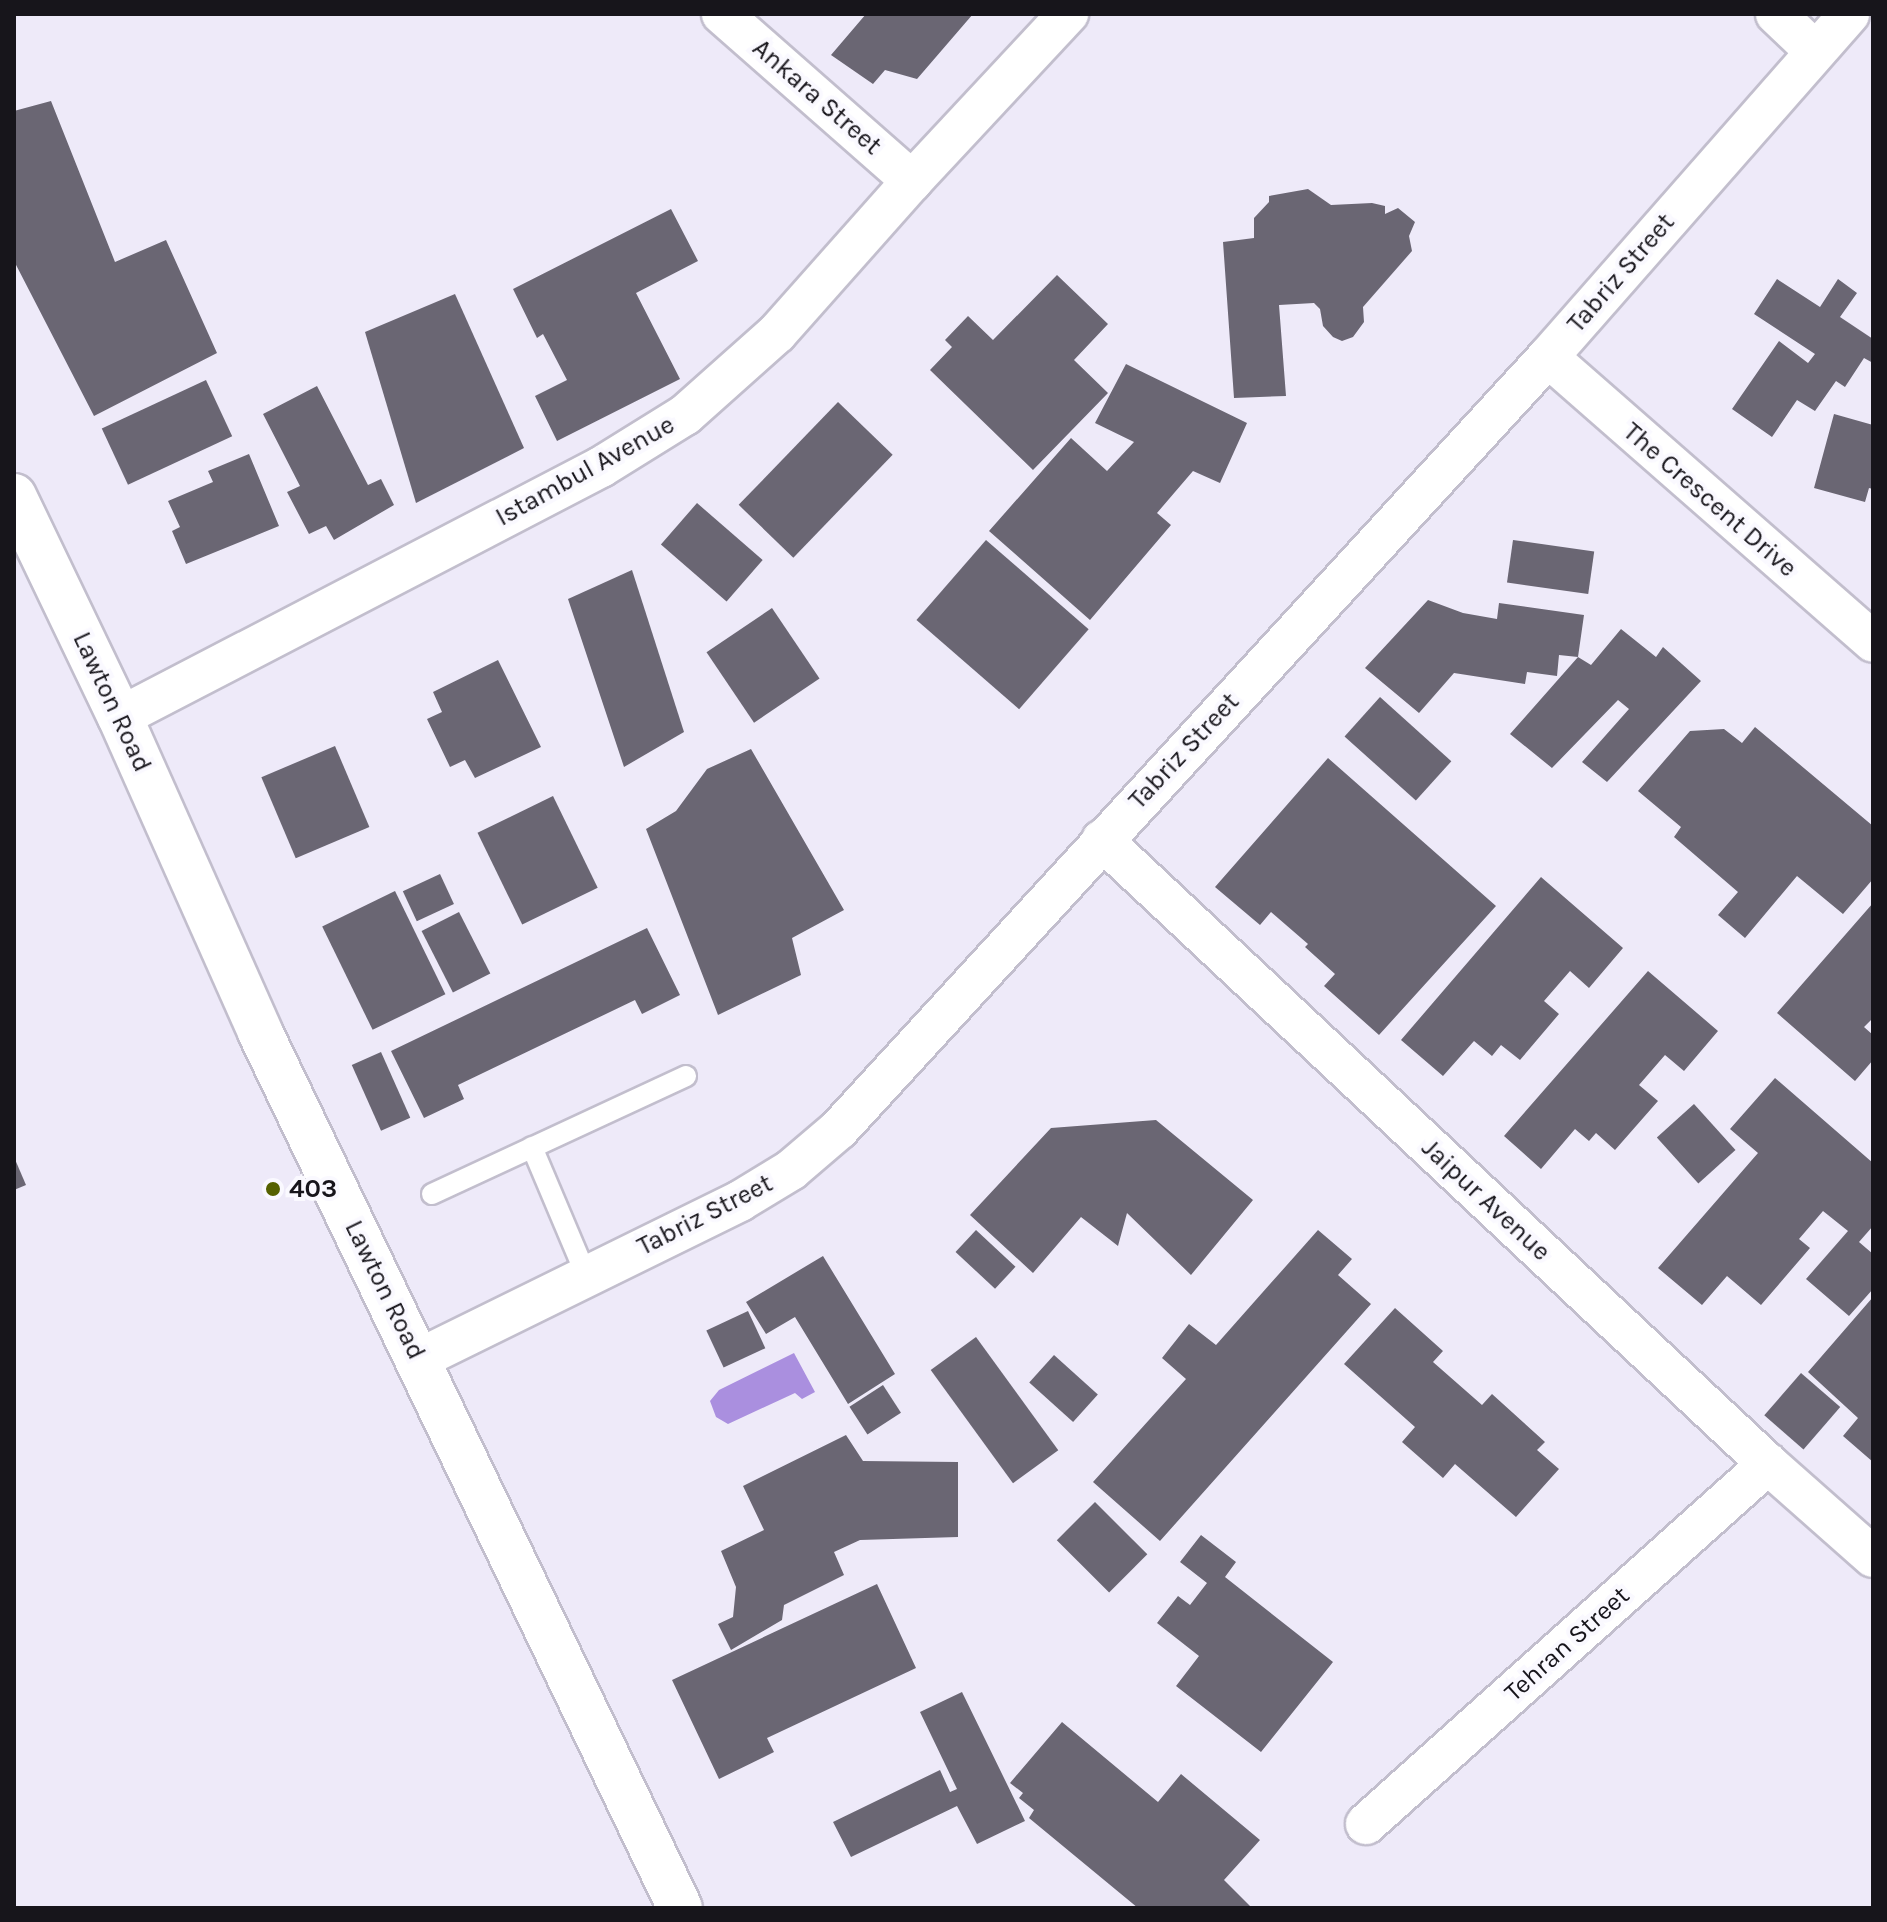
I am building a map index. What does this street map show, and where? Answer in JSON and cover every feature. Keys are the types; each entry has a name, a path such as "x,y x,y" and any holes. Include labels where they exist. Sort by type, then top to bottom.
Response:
{"street":[{"name":"Ankara Street","path":"722,14 912,181"},
{"name":"Istambul Avenue","path":"120,717 601,467 685,415 777,333 912,181 1068,14"},
{"path":"1776,14 1815,51"},
{"name":"Tabriz Street","path":"419,1359 740,1201 791,1170 839,1129 1548,357 1849,14"},
{"name":"The Crescent Drive","path":"1548,357 1873,642"},
{"name":"Lawton Road","path":"14,496 120,717 260,1032 680,1908"},
{"name":"Jaipur Avenue","path":"1102,840 1768,1464 1873,1557"},
{"name":"Tehran Street","path":"1366,1824 1768,1464"}],"lane":[{"path":"432,1194 686,1076"},
{"path":"532,1147 586,1275"}],"shaded area":[{"path":"794,1353 815,1392 802,1399 795,1393 728,1424 716,1417 710,1401 719,1390"}],"building":[{"path":"866,14 973,14 917,79 885,70 873,84 831,55"},
{"path":"51,101 115,262 166,240 217,353 94,416 14,261 14,111"},
{"path":"1308,189 1331,205 1372,203 1385,206 1385,214 1398,208 1415,222 1409,236 1412,251 1363,307 1364,322 1353,337 1342,341 1333,337 1323,326 1320,309 1314,303 1279,305 1286,396 1234,398 1223,242 1254,238 1254,218 1269,202 1269,196"},
{"path":"671,209 698,261 636,293 680,379 557,441 535,396 567,380 543,334 537,338 513,289"},
{"path":"1057,275 1108,324 1074,360 1108,393 1033,470 930,370 952,347 945,340 968,316 993,340"},
{"path":"1777,279 1820,307 1838,279 1857,293 1840,317 1873,339 1873,363 1864,358 1845,387 1836,381 1815,411 1797,400 1772,437 1732,409 1779,341 1808,363 1815,354 1754,314"},
{"path":"455,294 524,448 416,503 365,332"},
{"path":"1126,364 1247,423 1220,483 1193,471 1157,513 1171,525 1090,620 989,531 1071,438 1107,471 1134,442 1095,423"},
{"path":"206,380 232,436 128,485 102,429"},
{"path":"317,386 368,485 381,479 394,505 334,540 326,526 309,534 287,492 300,486 263,414"},
{"path":"838,402 893,455 793,558 739,505"},
{"path":"1834,414 1873,425 1873,489 1869,488 1865,502 1814,488"},
{"path":"249,454 279,526 186,564 172,531 180,527 168,501 213,482 208,471"},
{"path":"697,503 763,560 727,602 661,545"},
{"path":"986,540 1089,629 1019,709 916,620"},
{"path":"1513,540 1594,551 1588,594 1507,583"},
{"path":"632,570 684,732 624,767 568,599"},
{"path":"1428,600 1463,613 1497,619 1499,603 1584,615 1578,657 1559,655 1557,676 1527,672 1525,684 1454,673 1419,713 1365,668"},
{"path":"772,608 820,678 754,723 707,652"},
{"path":"1621,629 1656,657 1663,647 1701,681 1607,782 1582,762 1629,709 1618,700 1552,768 1510,734 1578,657 1591,665"},
{"path":"498,660 541,747 475,778 465,760 450,767 427,719 442,712 433,692"},
{"path":"1380,697 1451,761 1416,801 1345,736"},
{"path":"1755,727 1873,826 1873,879 1843,914 1797,876 1745,938 1718,915 1738,892 1674,837 1681,827 1638,791 1690,731 1724,729 1742,743"},
{"path":"335,746 369,827 296,858 261,777"},
{"path":"751,749 844,910 792,938 801,975 718,1015 646,829 676,811 707,769"},
{"path":"1328,758 1496,906 1379,1035 1324,986 1335,974 1305,947 1308,944 1271,912 1260,925 1215,887"},
{"path":"553,796 598,888 522,925 478,833"},
{"path":"440,874 454,904 417,921 403,891"},
{"path":"1541,877 1623,948 1589,988 1570,971 1544,1001 1559,1014 1520,1060 1501,1045 1492,1056 1474,1041 1443,1076 1401,1040"},
{"path":"395,891 445,994 373,1030 322,927"},
{"path":"1873,903 1873,1018 1864,1027 1873,1035 1873,1060 1855,1081 1777,1013"},
{"path":"459,912 490,973 453,993 422,931"},
{"path":"647,928 680,995 642,1014 635,1000 458,1085 464,1099 424,1118 391,1051"},
{"path":"1648,971 1718,1031 1684,1071 1665,1055 1639,1085 1658,1101 1615,1150 1596,1133 1589,1141 1575,1129 1541,1169 1504,1136"},
{"path":"381,1052 410,1118 381,1131 352,1065"},
{"path":"1775,1078 1873,1163 1873,1226 1859,1242 1873,1254 1873,1289 1849,1316 1806,1279 1848,1231 1823,1211 1799,1239 1810,1248 1761,1305 1727,1276 1702,1305 1658,1268 1758,1153 1730,1129"},
{"path":"1694,1104 1735,1150 1698,1184 1657,1137"},
{"path":"1156,1120 1253,1200 1191,1275 1127,1213 1118,1246 1081,1217 1033,1273 970,1215 1051,1128"},
{"path":"14,1157 26,1185 14,1190"},
{"path":"976,1230 1015,1267 995,1289 956,1252"},
{"path":"1318,1230 1352,1259 1338,1275 1371,1304 1160,1541 1093,1482 1186,1379 1162,1358 1189,1324 1216,1345"},
{"path":"823,1256 895,1374 848,1404 795,1317 766,1334 746,1302"},
{"path":"1873,1297 1873,1462 1843,1436 1858,1418 1808,1372"},
{"path":"1395,1308 1443,1351 1433,1362 1482,1405 1492,1394 1545,1442 1537,1450 1559,1469 1516,1517 1455,1464 1443,1478 1402,1442 1415,1427 1344,1364"},
{"path":"748,1311 765,1348 724,1368 706,1330"},
{"path":"976,1337 1058,1450 1013,1483 931,1370"},
{"path":"1054,1355 1098,1394 1073,1422 1029,1382"},
{"path":"1801,1373 1840,1407 1804,1449 1764,1415"},
{"path":"883,1385 901,1413 867,1434 849,1407"},
{"path":"846,1435 863,1461 958,1462 958,1537 860,1540 834,1552 844,1575 784,1605 782,1620 731,1650 718,1624 733,1617 736,1587 721,1551 764,1530 743,1486"},
{"path":"1095,1502 1147,1554 1109,1593 1057,1540"},
{"path":"1201,1535 1236,1562 1225,1577 1333,1662 1261,1752 1176,1686 1199,1656 1157,1623 1178,1596 1190,1605 1207,1583 1180,1562"},
{"path":"877,1584 916,1668 767,1738 774,1752 719,1779 672,1680"},
{"path":"962,1692 1025,1821 977,1844 957,1806 851,1857 833,1822 940,1770 950,1792 957,1789 920,1712"},
{"path":"1062,1722 1158,1802 1181,1774 1260,1840 1224,1880 1252,1908 1138,1908 1029,1818 1034,1810 1019,1798 1023,1793 1010,1783"}],"place":[{"name":"403","path":"273,1189"}]}
